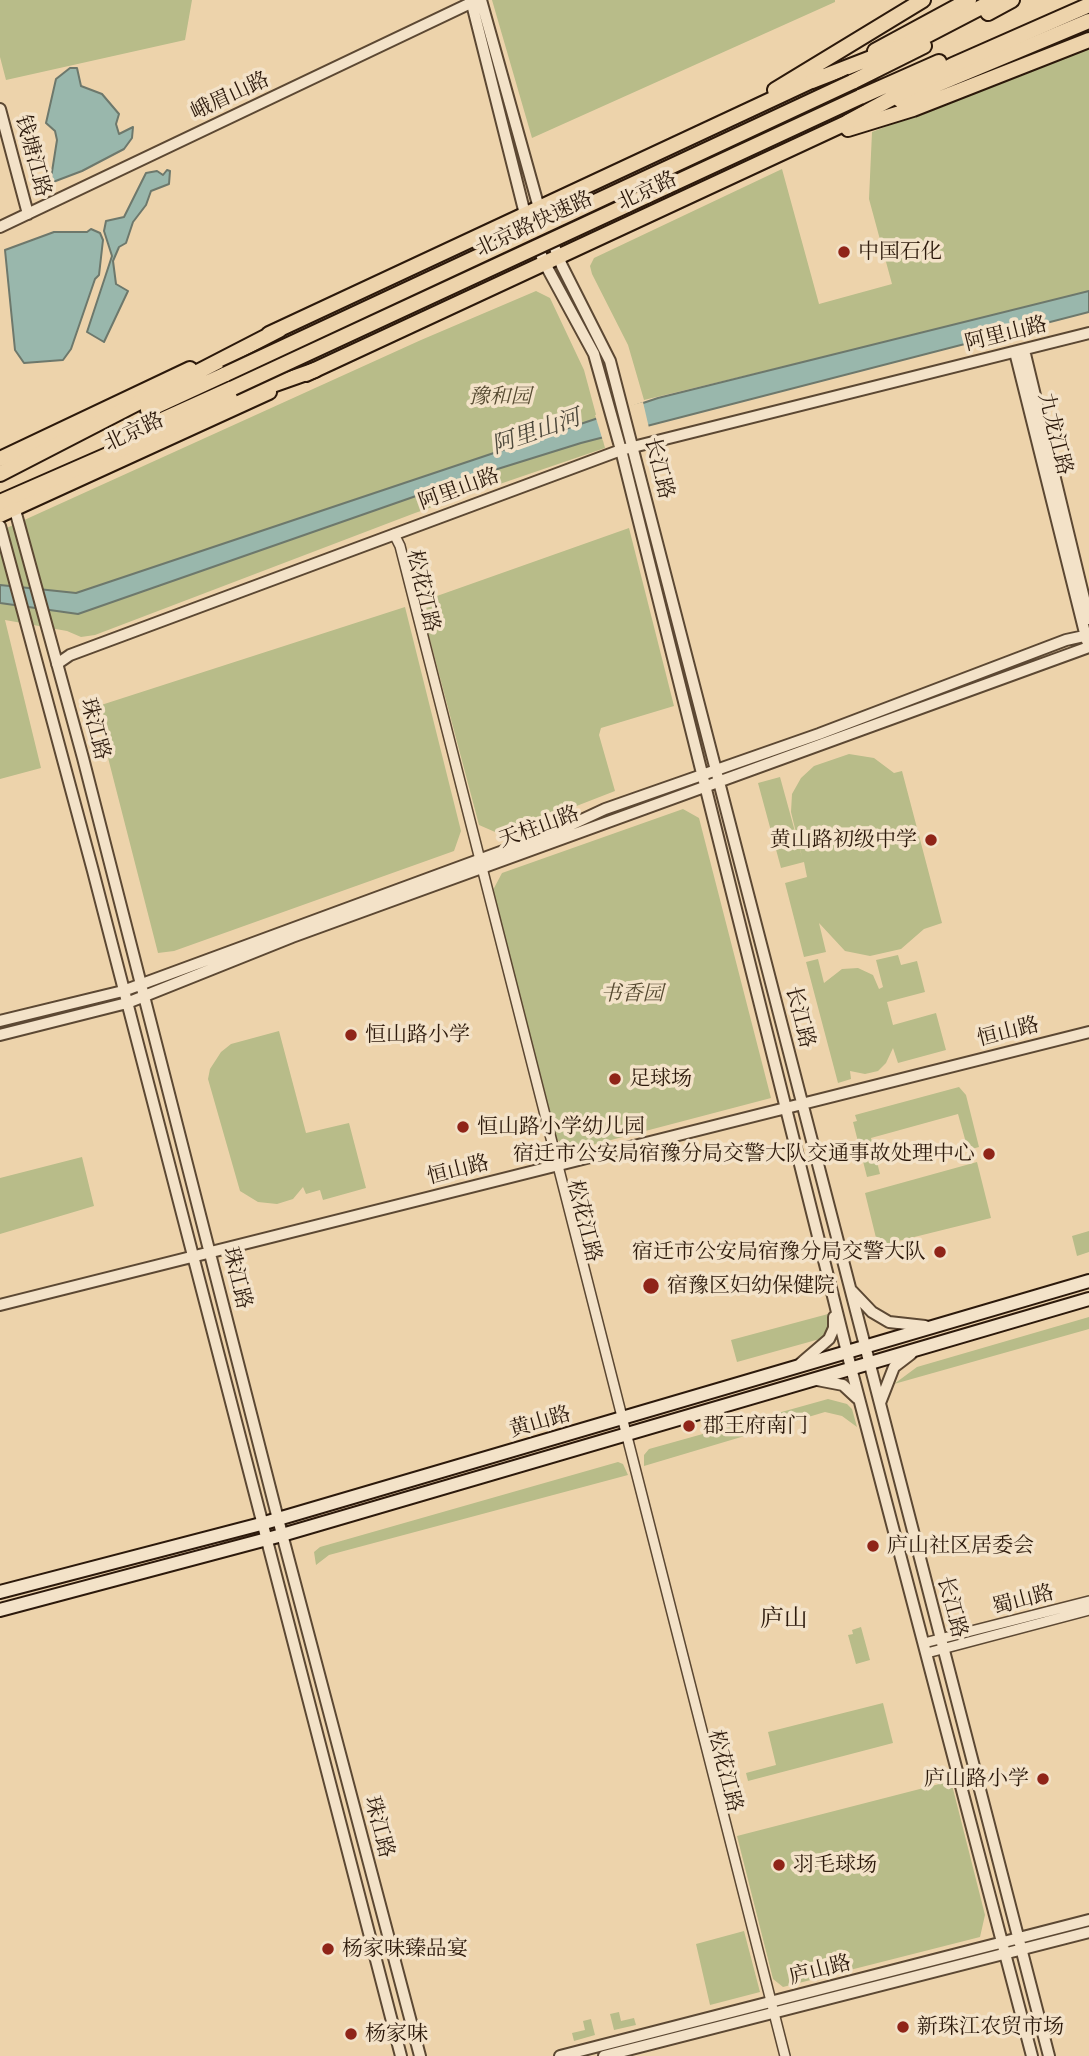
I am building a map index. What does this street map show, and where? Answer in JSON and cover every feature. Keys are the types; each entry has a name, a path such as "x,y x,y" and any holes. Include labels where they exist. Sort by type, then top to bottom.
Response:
{"main road":[{"path":"724,122 923,0"},
{"name":"北京路","path":"0,458 811,81 969,0"},
{"path":"811,81 920,39 995,0"},
{"name":"北京路快速路","path":"0,476 226,374 852,82 1012,0"},
{"path":"848,122 953,65 1089,2"},
{"name":"北京路快速路","path":"0,494 860,97 1089,2"},
{"name":"北京路","path":"0,515 794,146 1089,22"},
{"path":"794,146 913,110 1089,40"},
{"path":"0,476 279,330"},
{"path":"0,502 247,394 315,370"},
{"name":"黄山路","path":"0,1592 261,1524 1089,1281"},
{"name":"黄山路","path":"0,1610 265,1540 1089,1299"}],"street":[{"name":"长江路","path":"475,1 532,211 594,354 617,435 846,1351 1032,2056"},
{"name":"峨眉山路","path":"0,227 475,1"},
{"name":"钱塘江路","path":"0,109 29,214"},
{"name":"长江路","path":"551,259 604,344 623,408 1049,2056"},
{"name":"阿里山路","path":"57,663 70,655 621,450 1089,334"},
{"name":"九龙江路","path":"1019,351 1089,619"},
{"name":"九龙江路","path":"1019,351 1088,642"},
{"name":"珠江路","path":"15,510 145,997 282,1535 420,2056"},
{"name":"珠江路","path":"0,526 124,991 333,1805 401,2056"},
{"name":"松花江路","path":"394,534 400,546 477,865 782,2056"},
{"name":"天柱山路","path":"0,1035 145,997 702,774 1088,642"},
{"name":"天柱山路","path":"0,1021 124,991 477,865 705,788 1088,642"},
{"name":"恒山路","path":"0,1300 210,1250 1089,1029"},
{"path":"167,1158 185,1153"},
{"name":"恒山路","path":"0,1305 192,1254"},
{"path":"849,1288 872,1312 889,1322 908,1327 935,1325"},
{"path":"798,1366 823,1347 832,1334 834,1300"},
{"path":"879,1406 894,1367 922,1347"},
{"path":"807,1381 824,1380 843,1385 855,1394 861,1405"},
{"name":"蜀山路","path":"942,1644 1089,1601"},
{"name":"蜀山路","path":"925,1648 1089,1610"},
{"path":"309,1710 328,1704"},
{"path":"333,1805 352,1800"},
{"name":"庐山路","path":"560,2056 770,2008 1003,1949 1089,1920"},
{"name":"庐山路","path":"1021,1944 1089,1932"},
{"name":"庐山路","path":"604,2056 770,2008"},
{"path":"389,2014 408,2009"}],"green space":[{"path":"0,0 192,0 185,40 6,80 0,57"},
{"path":"492,0 835,0 835,2 532,138"},
{"path":"1089,48 1089,293 644,400 628,345 592,274 590,266 594,258 782,169 819,304 892,284 869,199 872,132"},
{"name":"豫和园","path":"536,291 550,298 584,370 605,448 415,513 95,635 81,637 67,631 5,620 41,768 0,779 0,531 421,340"},
{"path":"629,528 674,706 601,728 599,735 615,791 502,835 479,825 420,602"},
{"path":"405,607 461,831 454,851 174,951 158,953 95,707"},
{"path":"849,754 874,758 894,773 902,771 942,923 924,929 901,949 870,956 845,951 819,923 826,952 804,957 785,883 807,877 804,862 781,868 758,783 780,777 802,857 791,812 792,794 801,778 814,766"},
{"name":"书香园","path":"683,809 699,818 771,1098 573,1150 557,1140 493,890 502,873"},
{"path":"898,955 901,965 917,961 925,992 887,1002 893,1025 936,1013 946,1050 898,1063 893,1048 886,1063 878,1071 865,1074 850,1071 851,1079 838,1083 806,962 818,959 824,983 842,969 858,968 873,975 879,989 883,987 876,960"},
{"path":"279,1031 306,1133 349,1123 366,1188 323,1200 320,1190 306,1194 303,1187 293,1199 277,1204 258,1202 240,1191 208,1079 210,1069 221,1052 231,1044"},
{"path":"959,1087 966,1095 979,1147 968,1150 958,1114 871,1138 880,1174 867,1177 853,1122 857,1121 855,1115"},
{"path":"82,1157 94,1206 0,1234 0,1178"},
{"path":"977,1162 991,1218 878,1246 865,1193"},
{"path":"1089,1231 1089,1252 1077,1256 1072,1236"},
{"path":"828,1314 830,1325 827,1337 737,1362 731,1340"},
{"path":"1089,1317 1089,1329 894,1384 917,1367"},
{"path":"828,1399 847,1404 852,1409 857,1427 842,1416 825,1412 644,1466 644,1455 649,1449"},
{"path":"618,1462 623,1464 628,1475 329,1555 316,1565 314,1552 320,1547"},
{"path":"861,1627 870,1660 856,1664 848,1635 853,1634 852,1630"},
{"path":"883,1703 893,1743 748,1781 746,1773 776,1765 768,1732"},
{"path":"951,1781 985,1915 980,1937 783,1987 773,1979 737,1836"},
{"path":"744,1931 760,1992 710,2005 696,1944"},
{"path":"619,2012 621,2021 634,2018 636,2025 614,2030 610,2014"},
{"path":"591,2019 595,2035 574,2041 572,2033 585,2030 583,2021"}],"shaded area":[{"path":"70,68 77,68 81,86 102,94 119,114 116,124 119,134 133,127 132,138 124,149 82,171 53,182 51,178 57,140 55,131 46,123 56,79"},
{"path":"167,170 170,171 169,184 151,191 146,205 133,222 126,243 119,247 113,261 116,284 128,291 104,342 87,332 112,256 104,231 106,221 124,217 146,173 157,171 163,175"},
{"path":"91,229 100,233 103,240 99,275 95,279 71,349 63,360 24,363 15,350 5,250 54,232 87,232"},
{"path":"1089,291 1089,312 581,443 459,481 78,614 0,603 0,585 76,593 658,398"}],"pier":[{"path":"643,402 649,428 603,441 595,415"}],"place":[{"name":"中国石化","path":"844,252"},
{"name":"黄山路初级中学","path":"931,840"},
{"name":"恒山路小学","path":"351,1035"},
{"name":"足球场","path":"615,1079"},
{"name":"恒山路小学幼儿园","path":"463,1127"},
{"name":"宿迁市公安局宿豫分局交警大队交通事故处理中心","path":"989,1154"},
{"name":"宿迁市公安局宿豫分局交警大队","path":"940,1252"},
{"name":"宿豫区妇幼保健院","path":"651,1286"},
{"name":"郡王府南门","path":"689,1426"},
{"name":"庐山社区居委会","path":"873,1546"},
{"name":"庐山路小学","path":"1043,1779"},
{"name":"羽毛球场","path":"779,1865"},
{"name":"杨家味臻品宴","path":"328,1949"},
{"name":"新珠江农贸市场","path":"903,2027"},
{"name":"杨家味","path":"351,2034"}],"district":[{"name":"庐山","path":"784,1619"}],"water label":[{"name":"阿里山河","path":"536,432"}]}
